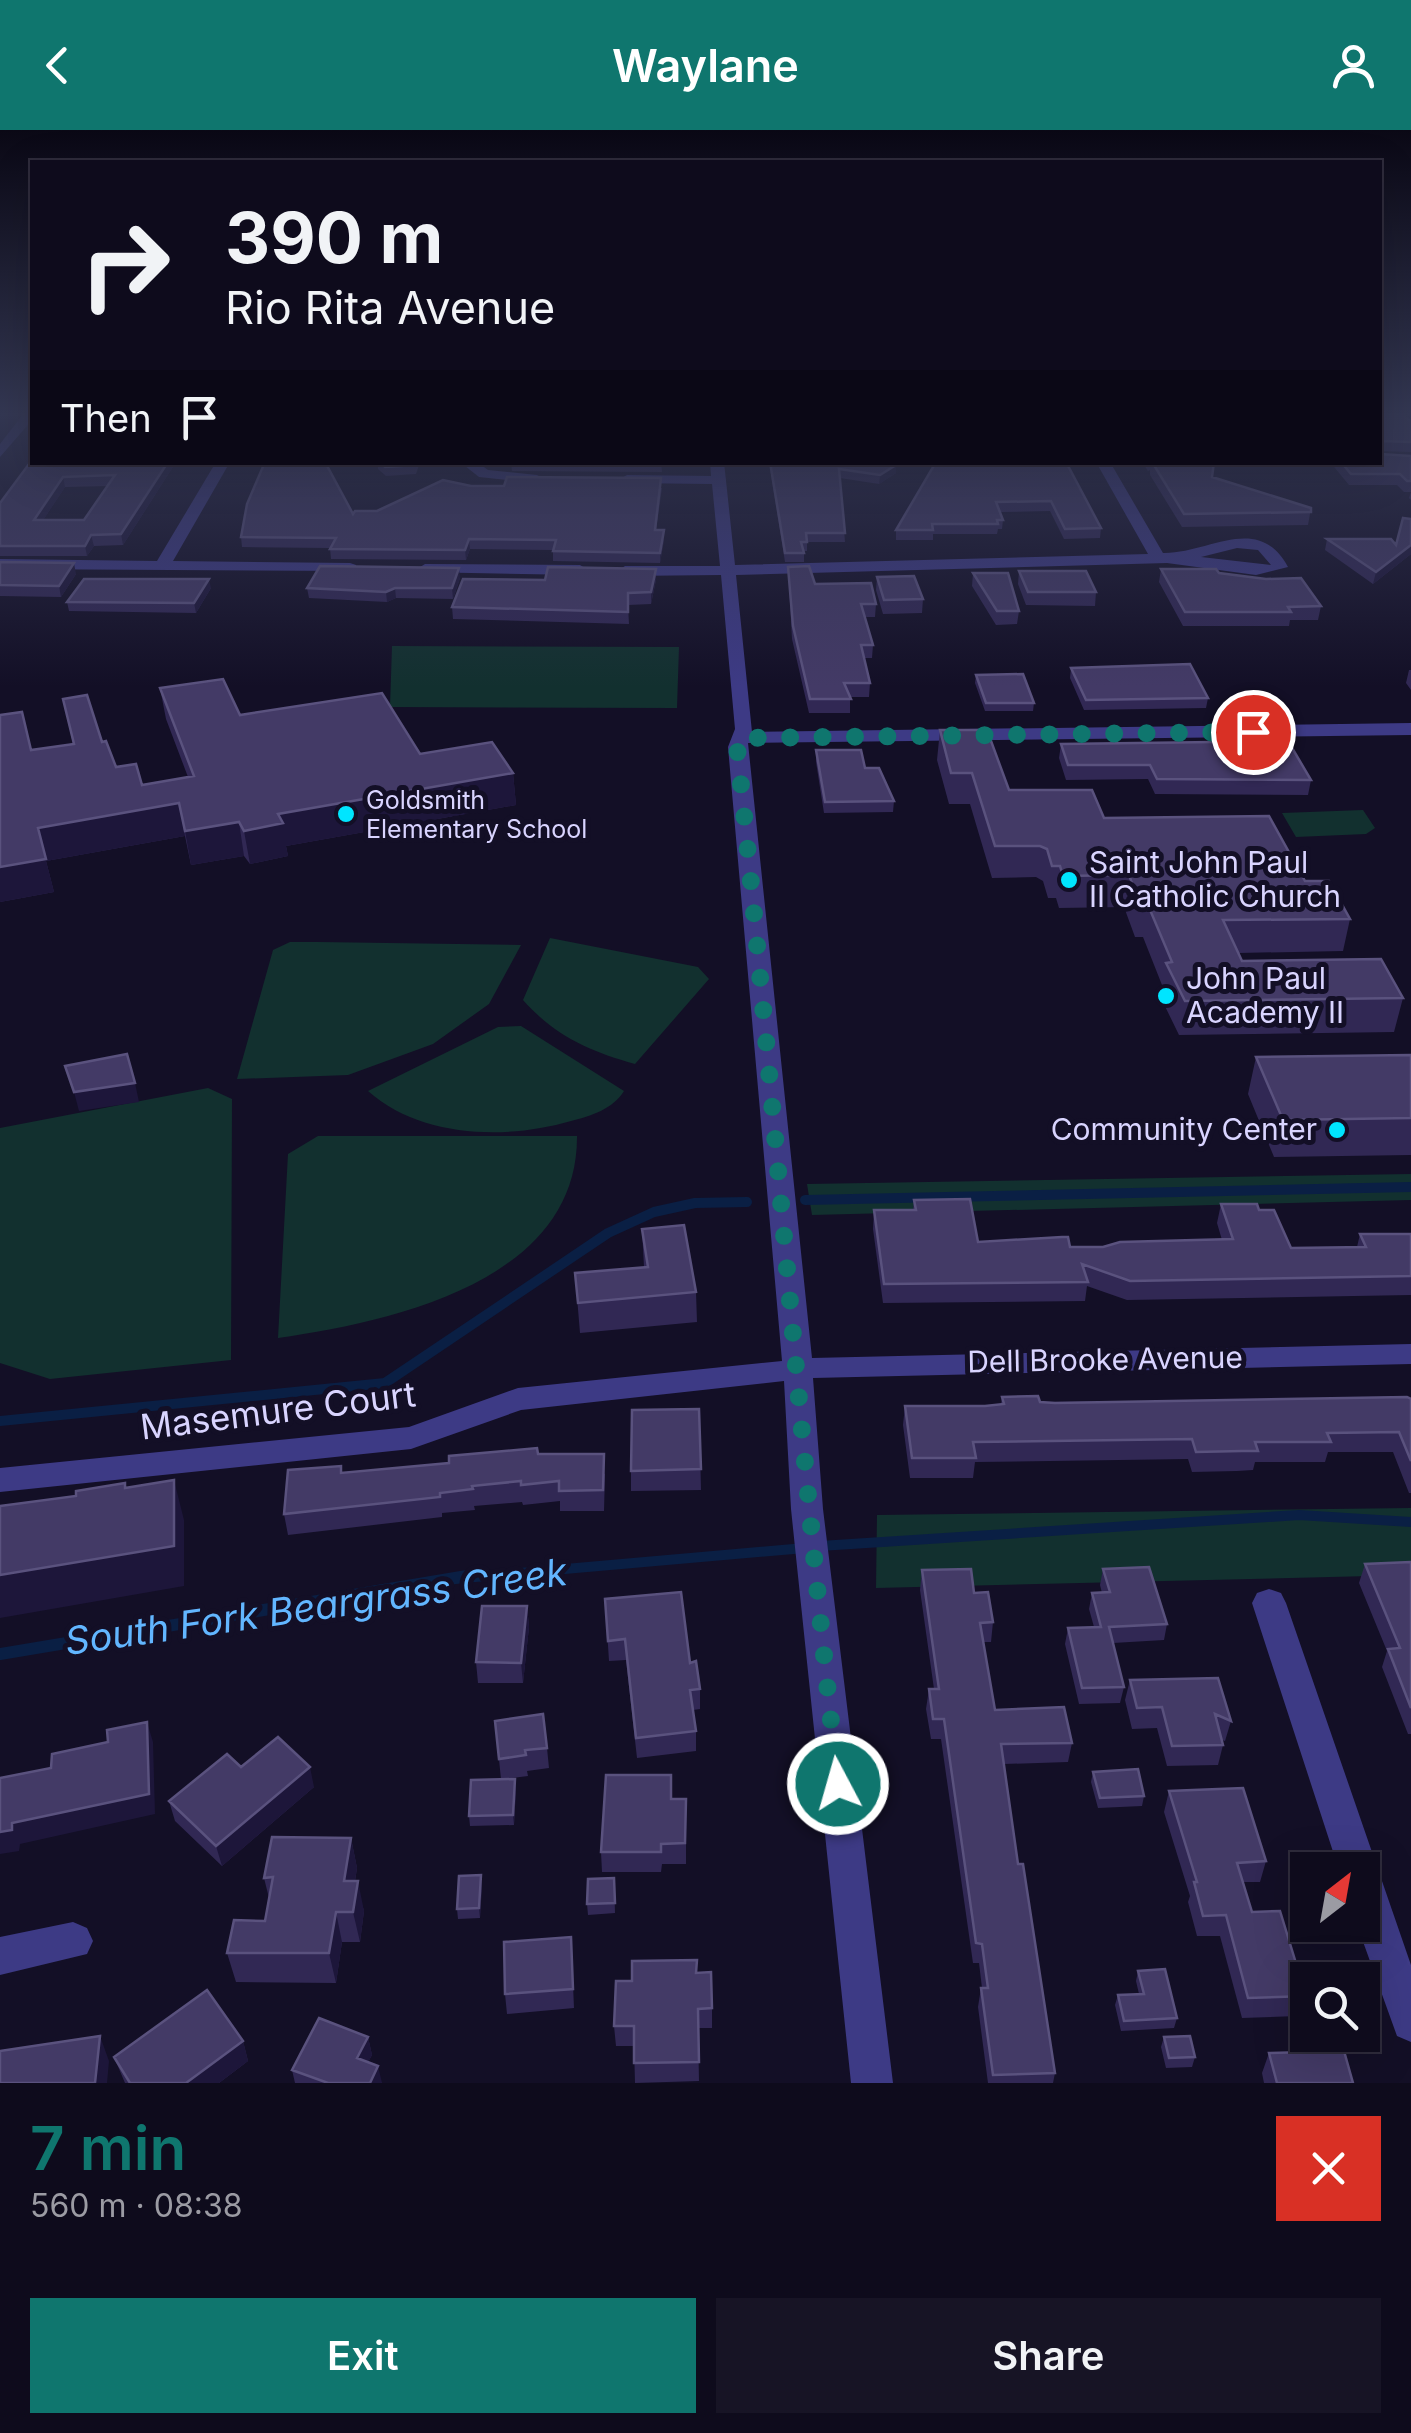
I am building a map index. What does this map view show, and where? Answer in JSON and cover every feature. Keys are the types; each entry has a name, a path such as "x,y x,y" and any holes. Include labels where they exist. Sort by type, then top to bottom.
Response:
{"street":[{"path":"162,566 198,504"},
{"path":"720,504 744,729 737,747 798,1369 807,1509 872,2083"},
{"path":"1127,504 1158,558"},
{"path":"610,571 848,570 964,560 1158,558 1265,570 1280,567 1271,550 1255,543 1182,558"},
{"path":"0,564 374,568"},
{"path":"414,569 590,570"},
{"path":"740,738 1411,730"},
{"name":"Dell Brooke Avenue","path":"798,1369 1411,1354"},
{"name":"Masemure Court","path":"0,1480 410,1438 518,1399 798,1369"},
{"path":"1269,1603 1352,1852"},
{"path":"1380,1933 1411,2022"},
{"path":"0,1956 73,1941"}],"green space":[{"path":"392,646 679,647 677,708 390,707"},
{"path":"1363,810 1375,828 1366,834 1296,837 1282,813"},
{"path":"550,938 698,967 709,979 635,1064 574,1041 523,1000"},
{"path":"290,942 521,945 489,1004 433,1044 348,1075 237,1079 273,950"},
{"path":"521,1026 624,1091 608,1107 586,1117 546,1127 492,1132 465,1131 413,1118 368,1091 498,1027"},
{"path":"208,1088 232,1099 231,1360 50,1379 0,1363 0,1128"},
{"path":"318,1136 577,1136 569,1186 546,1227 512,1260 470,1286 422,1306 278,1338 288,1154"},
{"path":"1411,1174 1411,1200 812,1215 807,1184"},
{"path":"1411,1508 1411,1575 876,1588 877,1515"}],"building":[{"path":"0,504 45,504 34,520 84,520 95,504 140,504 121,534 91,535 85,546 0,546"},
{"path":"247,504 348,504 353,514 377,511 392,504 658,504 655,530 664,530 660,553 553,551 556,540 469,539 465,550 330,549 336,538 241,537"},
{"path":"777,504 842,504 845,533 806,533 807,542 801,542 804,553 785,553"},
{"path":"911,504 997,504 1003,520 997,520 998,524 932,524 933,530 896,530"},
{"path":"1053,504 1088,504 1101,528 1065,529"},
{"path":"1178,504 1299,504 1311,508 1311,512 1184,514"},
{"path":"1403,518 1411,519 1411,545 1376,572 1327,539 1391,539 1396,545"},
{"path":"0,562 74,563 59,586 0,585"},
{"path":"320,566 459,568 452,588 395,588 386,592 307,588"},
{"path":"809,566 815,584 871,583 876,604 861,604 873,645 861,645 870,683 844,683 851,699 810,699 793,626 788,567"},
{"path":"548,567 656,569 651,592 628,593 628,612 452,607 463,579 545,580"},
{"path":"1161,569 1216,569 1219,573 1266,579 1301,578 1321,606 1288,607 1291,612 1185,612"},
{"path":"1019,571 1086,571 1096,592 1028,592"},
{"path":"973,573 1008,573 1019,611 997,611"},
{"path":"914,576 923,599 884,600 877,577"},
{"path":"84,579 209,579 194,603 67,602"},
{"path":"1190,664 1208,698 1086,700 1071,668"},
{"path":"1023,674 1034,703 986,703 976,675"},
{"path":"223,679 240,715 382,693 420,754 492,742 513,773 278,814 283,823 244,831 239,822 185,831 179,803 38,828 46,859 0,867 0,715 22,712 31,750 74,744 63,699 87,695 102,742 106,741 116,767 136,764 142,785 194,776 160,688"},
{"path":"940,730 987,730 1009,790 1092,790 1104,818 1269,816 1305,881 1329,881 1350,919 1223,920 1242,961 1381,959 1403,998 1185,1001 1166,963 1172,962 1148,905 1140,905 1129,875 1063,876 1060,866 1052,866 1047,849 995,846 972,773 951,773"},
{"path":"1288,741 1311,780 1157,779 1150,765 1068,765 1061,744"},
{"path":"816,750 861,750 865,768 879,768 894,801 825,802"},
{"path":"127,1054 135,1083 74,1092 65,1066"},
{"path":"1411,1055 1411,1118 1283,1120 1256,1057"},
{"path":"970,1199 978,1242 1068,1237 1070,1247 1233,1239 1221,1204 1257,1204 1259,1210 1274,1210 1291,1248 1366,1247 1360,1234 1411,1234 1411,1276 1130,1281 1082,1264 1088,1282 884,1284 874,1210 916,1210 914,1200"},
{"path":"684,1225 696,1292 578,1303 575,1273 648,1267 642,1229"},
{"path":"1038,1396 1040,1402 1055,1403 1407,1397 1411,1399 1411,1461 1399,1432 1327,1433 1331,1442 1255,1442 1258,1451 1196,1452 1192,1439 973,1442 976,1458 912,1458 905,1406 985,1406 1004,1404 1002,1397"},
{"path":"699,1409 701,1469 631,1471 632,1410"},
{"path":"537,1448 538,1454 604,1454 603,1490 559,1491 559,1481 521,1485 521,1481 472,1486 473,1489 440,1493 440,1497 284,1514 288,1470 341,1466 341,1473 449,1463 449,1456"},
{"path":"174,1480 174,1546 0,1575 0,1506 76,1496 76,1491 125,1483 125,1488"},
{"path":"1411,1562 1411,1708 1388,1649 1400,1648 1365,1564"},
{"path":"1149,1567 1167,1624 1109,1627 1124,1687 1082,1688 1068,1628 1101,1627 1092,1593 1110,1592 1103,1569"},
{"path":"971,1569 974,1593 988,1592 993,1622 980,1623 995,1710 1064,1707 1072,1743 1001,1744 1055,2073 993,2075 981,1988 988,1988 982,1944 976,1943 944,1719 933,1719 929,1689 939,1689 922,1570"},
{"path":"681,1592 690,1663 696,1661 700,1689 690,1690 696,1731 636,1738 625,1639 608,1641 605,1599"},
{"path":"482,1606 527,1606 521,1663 476,1662"},
{"path":"1218,1678 1231,1721 1215,1714 1223,1745 1172,1746 1162,1707 1137,1708 1130,1680"},
{"path":"543,1714 547,1748 499,1759 495,1721"},
{"path":"147,1722 149,1794 12,1823 12,1830 0,1832 0,1778 51,1768 52,1754 108,1742 107,1730"},
{"path":"278,1737 310,1767 216,1846 169,1801 227,1754 241,1767"},
{"path":"1138,1769 1144,1796 1100,1798 1093,1772"},
{"path":"606,1775 671,1775 671,1799 686,1799 685,1843 661,1844 661,1852 601,1852"},
{"path":"515,1779 513,1815 469,1816 471,1780"},
{"path":"1243,1788 1266,1861 1237,1863 1252,1912 1280,1911 1296,1962 1290,1962 1290,1997 1248,1998 1226,1915 1203,1916 1197,1882 1169,1791"},
{"path":"272,1837 351,1838 344,1881 358,1881 353,1912 336,1912 329,1953 227,1953 234,1920 265,1921 273,1877 264,1878"},
{"path":"481,1875 479,1908 457,1909 459,1876"},
{"path":"614,1878 615,1903 587,1904 588,1879"},
{"path":"571,1937 573,1989 505,1994 504,1942"},
{"path":"697,1960 696,1973 711,1972 712,2008 698,2009 699,2062 634,2063 634,2026 614,2026 616,1981 632,1981 632,1961"},
{"path":"1165,1969 1177,2018 1124,2021 1118,1995 1144,1994 1138,1971"},
{"path":"207,1990 243,2041 186,2083 130,2083 114,2057"},
{"path":"319,2018 368,2037 357,2058 378,2066 370,2083 328,2083 292,2070"},
{"path":"100,2036 95,2083 0,2083 0,2051"},
{"path":"1190,2036 1195,2057 1169,2058 1164,2037"},
{"path":"1344,2052 1353,2083 1277,2083 1269,2053"}],"waterway":[{"path":"805,1200 1411,1187"},
{"path":"0,1421 385,1383 608,1233 654,1212 695,1203 747,1202"},
{"name":"South Fork Beargrass Creek","path":"820,1546 1299,1515 1411,1522"},
{"name":"South Fork Beargrass Creek","path":"452,1579 805,1548"},
{"name":"South Fork Beargrass Creek","path":"0,1654 467,1576"}],"place":[{"name":"Goldsmith Elementary School","path":"346,814"},
{"name":"Saint John Paul II Catholic Church","path":"1069,880"},
{"name":"John Paul Academy II","path":"1166,996"},
{"name":"Community Center","path":"1337,1130"}],"route":[{"path":"838,1784 807,1509 798,1369 737,747 740,738 1253,732"}]}
